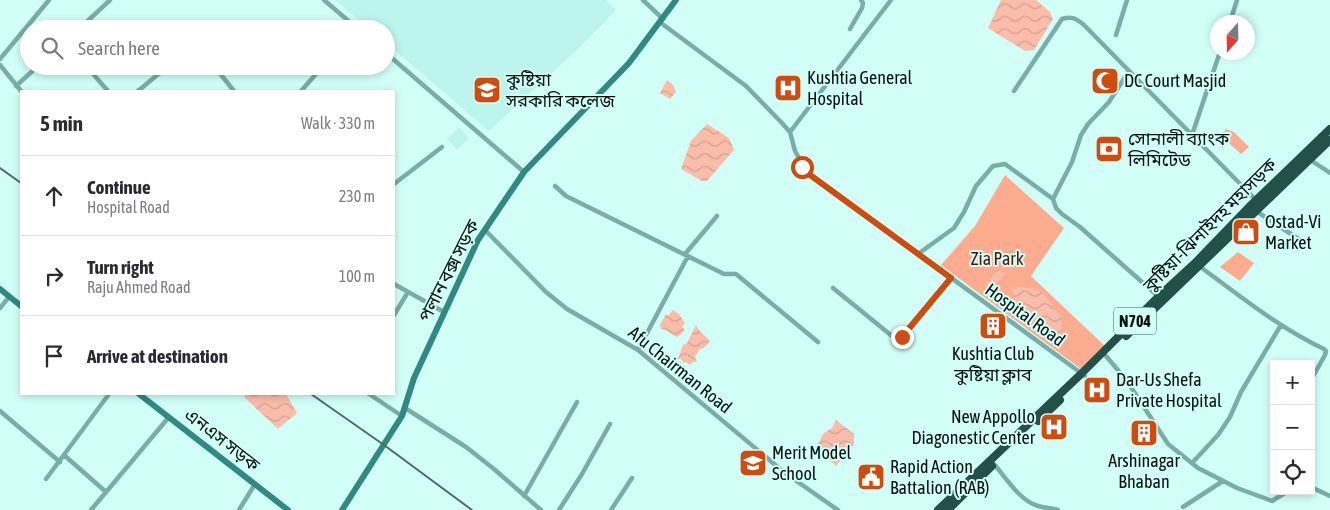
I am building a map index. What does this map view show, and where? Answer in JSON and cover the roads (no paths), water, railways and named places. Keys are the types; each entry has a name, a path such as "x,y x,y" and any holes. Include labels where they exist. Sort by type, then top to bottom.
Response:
{"highway":[{"name":"কুষ্টিয়া-ঝিনাইদহ মহাসড়ক","path":"1160,299 1199,266 1330,129"},
{"name":"কুষ্টিয়া-ঝিনাইদহ মহাসড়ক","path":"938,510 1031,425 1195,263 1330,140"},
{"name":"কুষ্টিয়া-ঝিনাইদহ মহাসড়ক","path":"1083,375 1106,356 1118,341"},
{"name":"কুষ্টিয়া-ঝিনাইদহ মহাসড়ক","path":"948,510 1031,425"}],"main road":[{"name":"পলান বক্স সড়ক","path":"342,510 402,416 414,378 478,240 524,172 629,62 662,21 676,0"},
{"path":"0,290 20,305"},
{"name":"এনএস সড়ক","path":"139,395 288,510"}],"street":[{"path":"32,20 49,0"},
{"path":"89,20 110,0"},
{"path":"324,0 347,20"},
{"name":"Hospital Road","path":"643,0 662,21 746,86 790,132 795,151 806,172 1083,375"},
{"path":"850,29 862,8 863,3 861,0"},
{"path":"790,132 891,0"},
{"path":"1116,35 1128,0"},
{"path":"1232,15 1237,0"},
{"path":"1014,91 1062,19 1076,18 1192,135 1258,206 1300,240"},
{"path":"0,59 20,35"},
{"path":"1192,135 1217,60"},
{"path":"395,61 524,172"},
{"path":"0,65 20,91"},
{"path":"1052,199 1072,162 1081,135 1088,124 1110,102 1129,71"},
{"path":"16,86 28,75"},
{"path":"94,75 107,90"},
{"path":"139,90 157,75"},
{"path":"221,75 233,90"},
{"path":"302,90 315,75"},
{"path":"395,183 442,147"},
{"path":"1309,159 1330,173"},
{"path":"918,254 954,228 976,186 993,166 1005,164 1052,199 1056,208 1062,214 1080,227 1160,299"},
{"path":"555,186 566,196 724,274 736,274 818,342"},
{"path":"638,350 686,255 716,216"},
{"name":"Afu Chairman Road","path":"485,230 546,292 567,309 638,350 785,473 838,510"},
{"path":"1199,266 1281,325 1326,351 1315,373"},
{"path":"833,288 892,336 900,338 951,278"},
{"path":"395,285 444,312"},
{"path":"395,314 408,292"},
{"path":"0,308 9,297"},
{"path":"1192,463 1218,435 1230,417 1241,392 1281,325"},
{"path":"1106,356 1127,381 1168,444 1192,463 1237,488 1272,501 1282,495"},
{"path":"46,479 108,395"},
{"path":"370,395 402,416"},
{"path":"524,496 577,402"},
{"path":"405,408 466,447 541,510"},
{"path":"0,411 60,462"},
{"path":"91,510 169,418"},
{"path":"559,510 610,424"},
{"path":"64,455 106,492"},
{"path":"994,464 1017,491 1030,502 1038,506 1058,510"},
{"path":"612,510 632,478"},
{"path":"1183,507 1223,481"},
{"path":"239,510 255,484"},
{"path":"1315,489 1330,496"}],"water":[{"path":"1001,0 1036,0 1050,12 1053,19 1034,50 1025,51 988,28"},
{"path":"667,80 674,86 676,92 670,99 660,93"},
{"path":"707,124 729,138 734,150 707,181 702,181 681,169 691,141"},
{"path":"998,269 1005,274 991,290 985,285"},
{"path":"1011,287 1031,288 1042,292 1061,316 1062,329 1060,337 1051,334 1037,320 1028,317 1018,309"},
{"path":"673,310 679,314 685,323 682,327 685,330 678,337 661,329 660,325 666,314 668,316"},
{"path":"696,325 710,341 704,348 700,349 695,357 697,362 693,362 690,365 686,362 684,363 680,358 677,361 683,345 687,343"},
{"path":"245,395 287,395 297,413 278,429 244,397"},
{"path":"836,420 854,434 854,444 836,466 816,447 824,433 832,428"}],"railway":[{"path":"0,168 20,182"},
{"path":"312,395 472,510"}],"place":[{"name":"DC Court Masjid","path":"1105,81"},
{"name":"Kushtia General Hospital","path":"788,88"},
{"name":"কুষ্টিয়া সরকারি কলেজ","path":"487,90"},
{"name":"সোনালী ব্যাংক লিমিটেড","path":"1109,149"},
{"name":"Ostad-Vi Market","path":"1246,232"},
{"name":"Kushtia Club কুষ্টিয়া ক্লাব","path":"993,326"},
{"name":"Dar-Us Shefa Private Hospital","path":"1097,390"},
{"name":"New Appollo Diagonestic Center","path":"1054,427"},
{"name":"Arshinagar Bhaban","path":"1144,433"},
{"name":"Merit Model School","path":"753,463"},
{"name":"Rapid Action Battalion (RAB)","path":"871,477"}],"park label":[{"name":"Zia Park","path":"997,259"}]}
